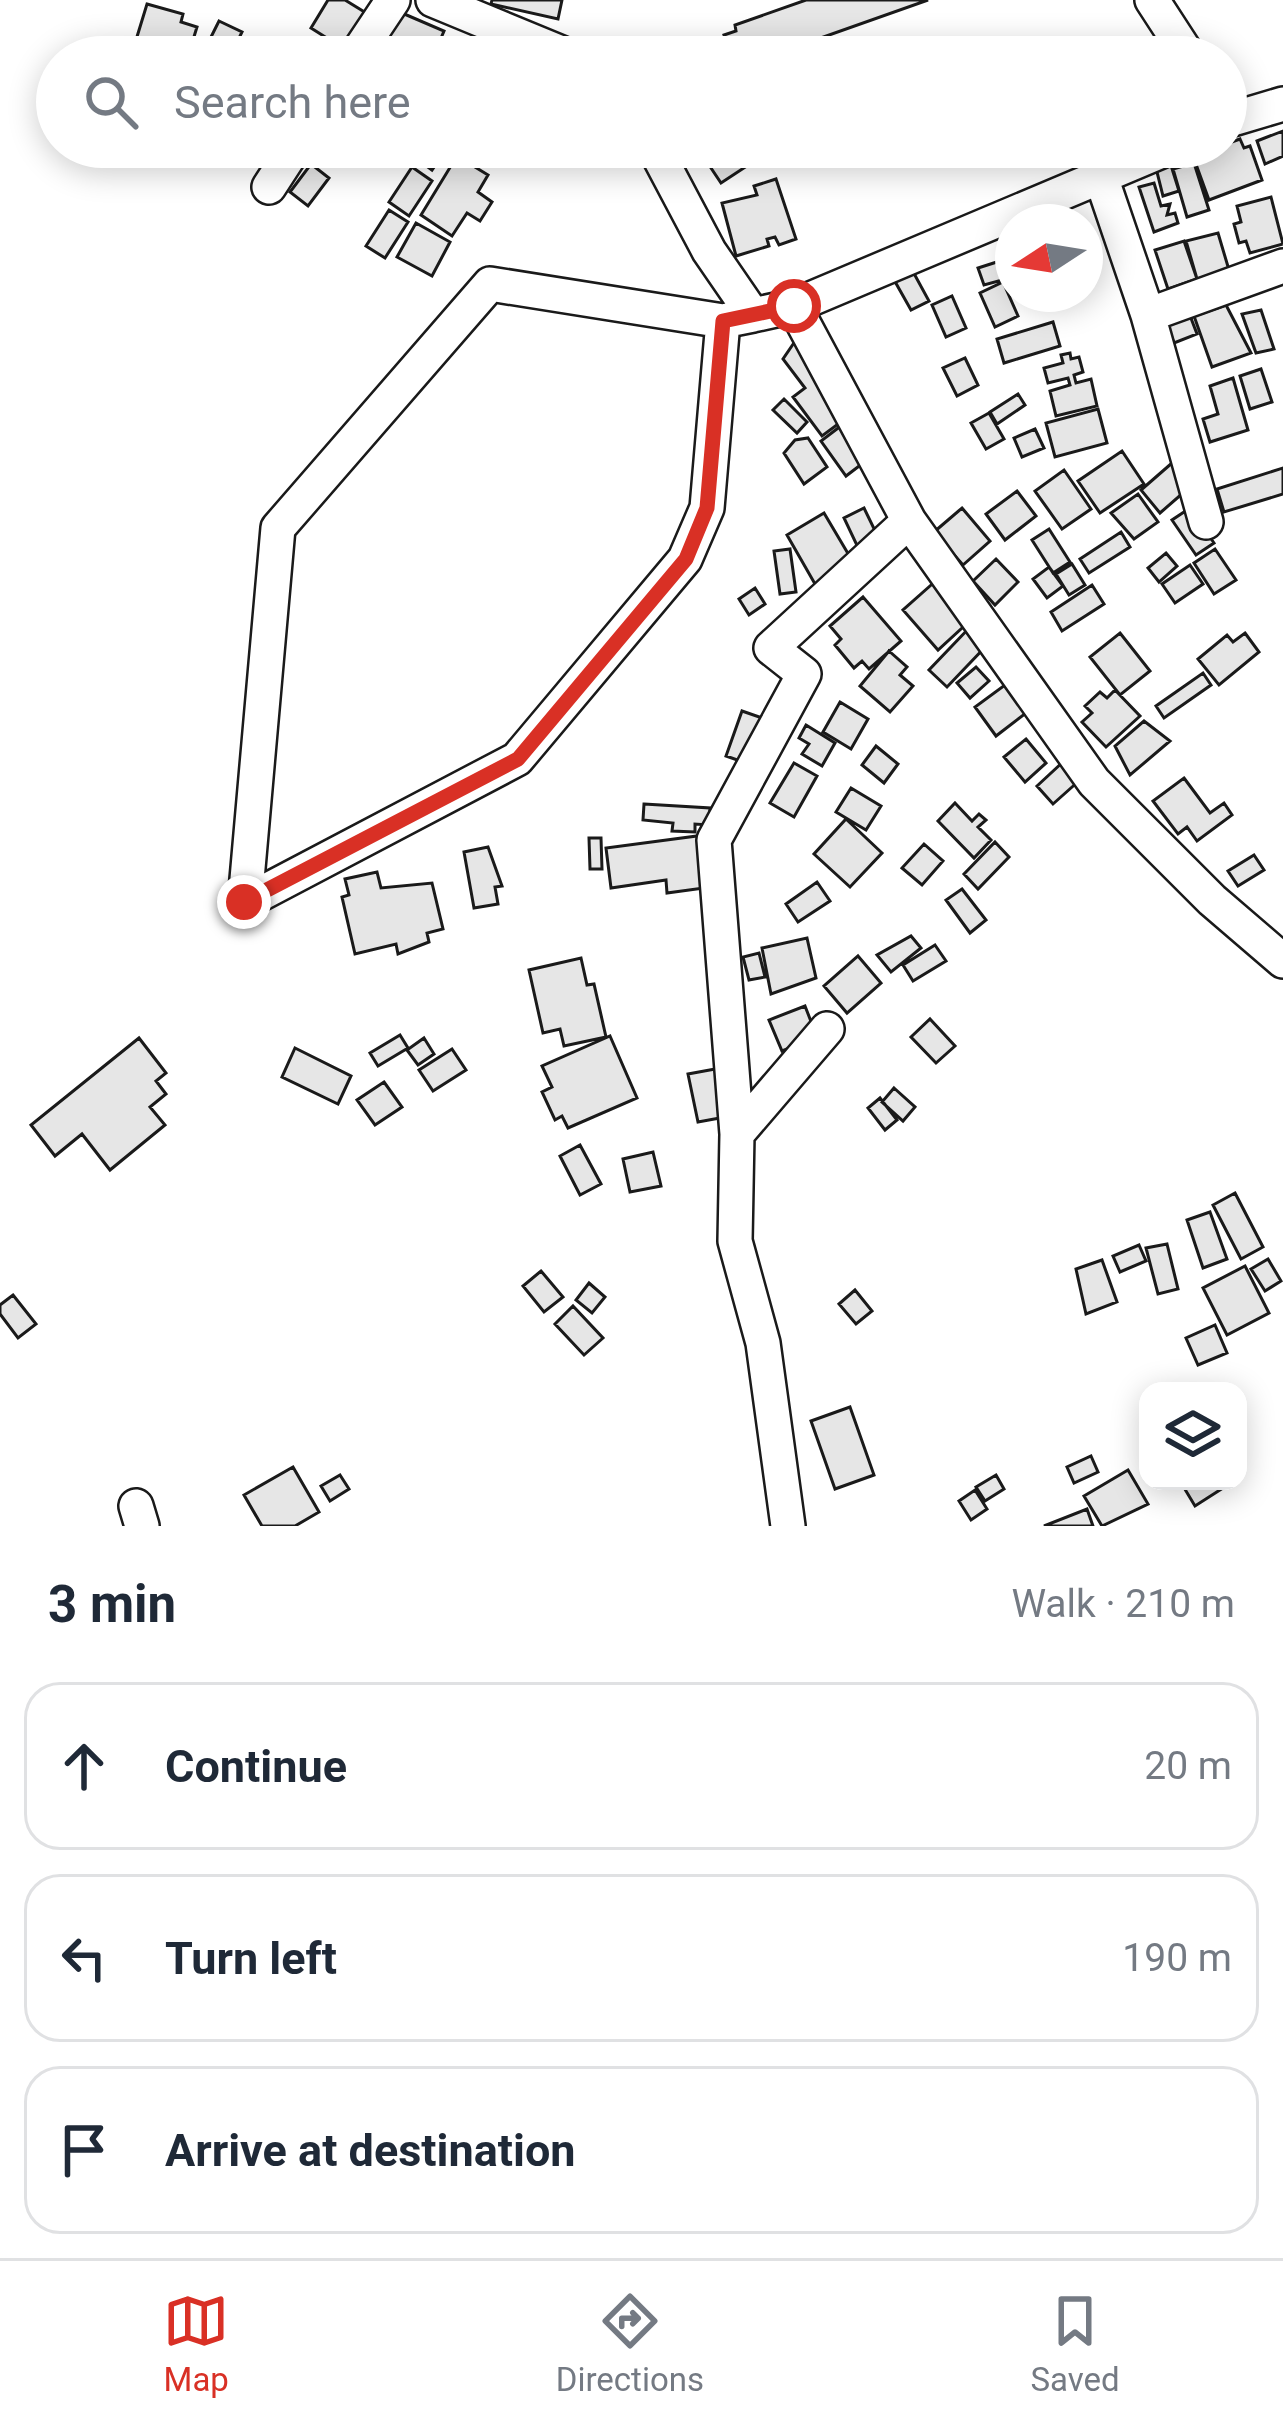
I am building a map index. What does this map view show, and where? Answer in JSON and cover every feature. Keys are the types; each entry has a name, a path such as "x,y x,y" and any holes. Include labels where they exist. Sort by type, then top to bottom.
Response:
{"street":[{"path":"369,36 393,0"},
{"path":"433,0 520,36"},
{"path":"1152,0 1175,36"},
{"path":"1247,113 1283,104"},
{"path":"269,187 282,168"},
{"path":"665,168 738,318 707,508 686,559 518,759 244,902 278,528 490,284 738,318 794,306 1127,168"},
{"path":"1102,180 1148,315 1206,522"},
{"path":"1148,315 1283,266"},
{"path":"794,306 909,521 1094,782 1212,900 1283,961"},
{"path":"788,1526 763,1343 734,1241 737,1134 714,839 804,674 771,648 909,521"},
{"path":"737,1134 827,1029"}],"building":[{"path":"328,0 345,0 371,16 359,36 324,36 311,28"},
{"path":"492,0 562,0 558,19 491,4"},
{"path":"806,0 928,0 826,36 724,36 736,31 735,25"},
{"path":"147,4 183,14 181,22 197,27 194,36 137,36"},
{"path":"395,10 444,31 442,36 384,36"},
{"path":"219,21 242,32 240,36 212,36"},
{"path":"1283,131 1283,156 1265,164 1257,141"},
{"path":"1250,146 1262,180 1209,200 1197,168 1247,168"},
{"path":"308,168 329,178 308,206 290,192"},
{"path":"411,168 432,181 409,216 389,202"},
{"path":"450,168 477,168 488,175 478,192 492,202 480,221 467,213 452,236 421,215"},
{"path":"711,168 744,168 721,183"},
{"path":"1156,168 1172,168 1179,191 1163,196"},
{"path":"1196,168 1209,210 1187,217 1173,169"},
{"path":"776,179 796,239 779,245 775,237 767,239 769,246 736,256 722,203 757,195 754,186"},
{"path":"1154,183 1161,206 1170,204 1167,215 1175,213 1178,223 1154,232 1139,187"},
{"path":"1271,197 1283,244 1250,253 1246,241 1239,243 1234,224 1241,222 1237,206"},
{"path":"389,210 408,222 385,258 366,246"},
{"path":"416,223 450,242 432,276 397,257"},
{"path":"1218,233 1229,270 1197,279 1186,241"},
{"path":"1184,241 1197,279 1168,289 1155,250"},
{"path":"995,263 995,282 984,285 978,268"},
{"path":"911,268 929,301 911,310 893,278"},
{"path":"995,286 995,312 1016,312 1018,316 995,327 980,293"},
{"path":"952,296 966,328 946,337 932,305"},
{"path":"1226,305 1251,353 1212,367 1194,316"},
{"path":"1261,310 1274,349 1256,353 1242,314"},
{"path":"1189,313 1197,334 1174,343 1166,322"},
{"path":"1053,322 1060,346 1004,363 997,339"},
{"path":"800,334 857,410 822,436 793,397 805,388 783,359"},
{"path":"1070,353 1071,359 1079,357 1083,372 1074,375 1076,383 1091,379 1097,406 1056,416 1050,391 1070,385 1068,378 1048,383 1044,368 1063,363 1061,355"},
{"path":"965,358 978,385 957,396 943,368"},
{"path":"1261,369 1272,402 1250,409 1240,376"},
{"path":"1233,378 1248,430 1210,442 1203,419 1218,414 1210,386"},
{"path":"1018,394 1025,405 997,424 990,412"},
{"path":"784,399 807,422 797,433 773,410"},
{"path":"1098,409 1107,443 1055,457 1046,423"},
{"path":"989,413 1004,439 986,449 971,423"},
{"path":"850,419 875,454 846,476 821,441"},
{"path":"1035,429 1044,448 1022,457 1014,438"},
{"path":"808,438 827,467 804,484 784,453 795,440"},
{"path":"1122,451 1144,484 1100,513 1078,481"},
{"path":"1172,463 1191,486 1160,513 1141,490"},
{"path":"1283,468 1283,494 1224,512 1217,489"},
{"path":"1064,470 1091,509 1062,529 1035,491"},
{"path":"1017,491 1036,516 1005,540 986,514"},
{"path":"1138,494 1158,522 1134,539 1111,513"},
{"path":"864,508 882,545 862,556 844,518"},
{"path":"962,508 990,541 963,565 934,532"},
{"path":"1190,508 1214,543 1196,555 1172,520"},
{"path":"824,513 853,562 815,584 787,535"},
{"path":"1049,529 1070,562 1053,573 1032,540"},
{"path":"1121,532 1130,547 1089,573 1080,559"},
{"path":"790,549 796,592 780,594 774,551"},
{"path":"1215,549 1236,580 1214,594 1194,563"},
{"path":"1166,553 1177,566 1159,582 1148,568"},
{"path":"996,559 1018,582 995,605 973,581"},
{"path":"1072,564 1085,585 1069,595 1056,574"},
{"path":"1190,565 1203,584 1175,603 1162,584"},
{"path":"1049,567 1063,586 1047,598 1033,579"},
{"path":"939,578 974,617 938,650 903,610"},
{"path":"1092,585 1104,604 1062,631 1051,612"},
{"path":"755,588 765,604 749,615 739,599"},
{"path":"863,597 901,641 869,669 862,661 854,668 835,645 841,639 830,626"},
{"path":"971,626 989,643 947,687 929,670"},
{"path":"1120,633 1150,671 1120,695 1090,657"},
{"path":"1245,633 1259,652 1219,685 1198,659 1227,635 1233,642"},
{"path":"889,651 907,667 900,675 913,686 890,712 860,686"},
{"path":"976,667 989,681 970,698 957,683"},
{"path":"1203,673 1211,685 1164,718 1156,706"},
{"path":"1009,682 1030,710 996,736 975,707"},
{"path":"1115,690 1140,716 1106,747 1082,722 1092,713 1085,706 1100,692 1107,698"},
{"path":"840,702 868,719 851,749 823,732"},
{"path":"742,711 765,719 763,769 726,756"},
{"path":"1144,721 1170,741 1130,775 1115,746"},
{"path":"806,725 835,743 822,766 802,754 809,744 799,738"},
{"path":"1026,739 1046,763 1025,782 1004,757"},
{"path":"876,746 898,764 884,783 862,765"},
{"path":"1064,761 1081,779 1053,804 1037,786"},
{"path":"794,763 817,776 794,817 770,803"},
{"path":"1184,778 1210,813 1224,803 1232,815 1197,841 1187,827 1178,834 1153,801"},
{"path":"851,788 881,806 866,830 836,812"},
{"path":"955,803 972,821 979,814 986,820 978,827 991,840 974,858 938,821"},
{"path":"644,804 710,808 709,825 695,824 695,832 672,831 673,823 643,820"},
{"path":"846,819 882,853 850,887 814,854"},
{"path":"697,836 704,888 667,893 666,880 611,888 606,848"},
{"path":"589,838 601,838 602,869 590,869"},
{"path":"995,842 1009,857 978,889 964,874"},
{"path":"924,844 943,861 922,885 902,868"},
{"path":"488,847 502,886 495,887 498,904 474,908 464,852"},
{"path":"1254,855 1264,870 1238,886 1228,871"},
{"path":"377,872 381,888 432,883 443,929 427,933 429,942 398,954 396,944 355,954 342,897 349,895 345,879"},
{"path":"817,882 830,901 798,922 786,904"},
{"path":"962,889 986,920 970,933 946,900"},
{"path":"911,936 921,948 891,972 877,955"},
{"path":"807,938 816,978 771,994 762,948"},
{"path":"935,945 946,961 913,981 903,965"},
{"path":"759,953 765,977 749,980 743,957"},
{"path":"858,956 881,983 847,1013 824,986"},
{"path":"581,958 587,985 594,984 606,1037 564,1046 560,1029 543,1033 529,970"},
{"path":"805,1006 817,1037 782,1051 769,1020"},
{"path":"930,1019 955,1046 936,1063 911,1037"},
{"path":"400,1035 408,1048 378,1066 370,1053"},
{"path":"610,1036 637,1098 568,1128 562,1116 555,1120 542,1092 552,1087 542,1066"},
{"path":"139,1038 166,1073 156,1081 166,1094 150,1107 165,1125 110,1170 82,1134 55,1156 31,1125"},
{"path":"424,1038 434,1054 418,1065 407,1050"},
{"path":"295,1048 351,1076 338,1104 282,1077"},
{"path":"452,1049 466,1070 433,1091 419,1070"},
{"path":"726,1067 736,1115 698,1122 688,1074"},
{"path":"384,1082 402,1107 375,1125 357,1100"},
{"path":"894,1088 915,1107 903,1121 882,1102"},
{"path":"880,1098 897,1120 885,1130 868,1108"},
{"path":"580,1145 601,1184 580,1195 560,1156"},
{"path":"653,1152 661,1186 630,1192 623,1159"},
{"path":"1235,1193 1263,1247 1241,1259 1213,1205"},
{"path":"1210,1212 1227,1259 1203,1268 1187,1220"},
{"path":"1167,1244 1178,1289 1158,1294 1146,1248"},
{"path":"1139,1245 1146,1261 1120,1272 1113,1256"},
{"path":"1268,1259 1281,1281 1265,1291 1251,1269"},
{"path":"1102,1260 1117,1302 1086,1314 1076,1269"},
{"path":"1245,1266 1269,1313 1227,1335 1203,1288"},
{"path":"541,1271 563,1297 544,1312 523,1286"},
{"path":"589,1283 605,1297 592,1313 576,1300"},
{"path":"855,1290 872,1311 856,1324 839,1304"},
{"path":"13,1295 36,1324 18,1338 0,1314 0,1305"},
{"path":"573,1306 603,1338 584,1355 555,1324"},
{"path":"1215,1325 1227,1353 1198,1365 1186,1338"},
{"path":"850,1407 874,1475 835,1489 811,1421"},
{"path":"1091,1456 1098,1472 1074,1483 1067,1467"},
{"path":"293,1467 319,1512 295,1526 262,1526 244,1495"},
{"path":"1128,1470 1148,1504 1102,1526 1084,1496"},
{"path":"340,1475 349,1489 330,1501 321,1486"},
{"path":"996,1475 1004,1489 985,1501 976,1487"},
{"path":"975,1490 987,1509 971,1520 959,1501"},
{"path":"1185,1490 1220,1490 1195,1506"},
{"path":"1087,1509 1093,1526 1044,1526"}],"route":[{"path":"244,902 518,759 686,559 707,508 723,321 794,306"}]}
